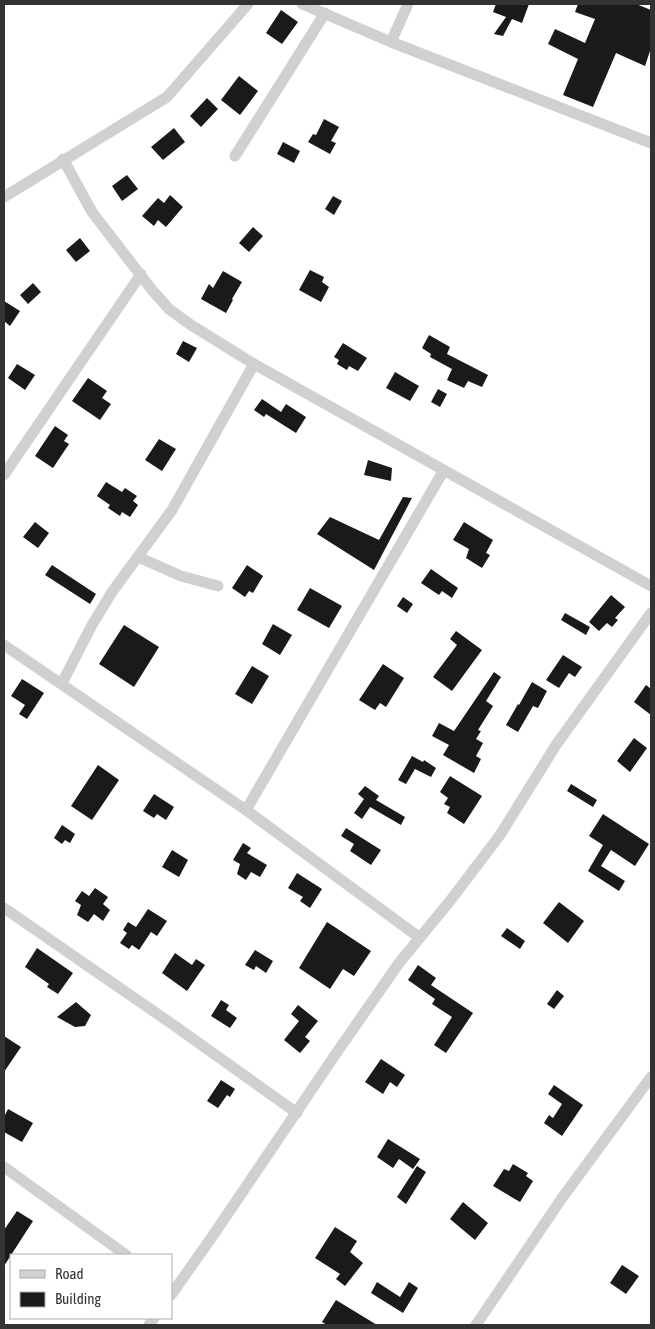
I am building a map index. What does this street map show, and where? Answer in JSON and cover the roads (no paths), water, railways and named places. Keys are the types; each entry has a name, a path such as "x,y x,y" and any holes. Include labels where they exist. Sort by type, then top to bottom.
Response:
{"street":[{"path":"4,196 167,97 248,4"},
{"path":"302,4 391,42 651,143"},
{"path":"391,42 408,4"},
{"path":"235,156 325,14"},
{"path":"63,159 92,212 152,290 169,309 254,364 651,586"},
{"path":"4,475 141,274"},
{"path":"62,683 92,625 112,592 172,510 254,364"},
{"path":"246,810 444,470"},
{"path":"138,557 181,576 218,586"},
{"path":"173,1290 399,964 500,835 556,745 651,613"},
{"path":"4,645 246,810 420,938"},
{"path":"4,908 297,1113"},
{"path":"476,1325 567,1191 651,1077"},
{"path":"4,1167 125,1254"}]}
